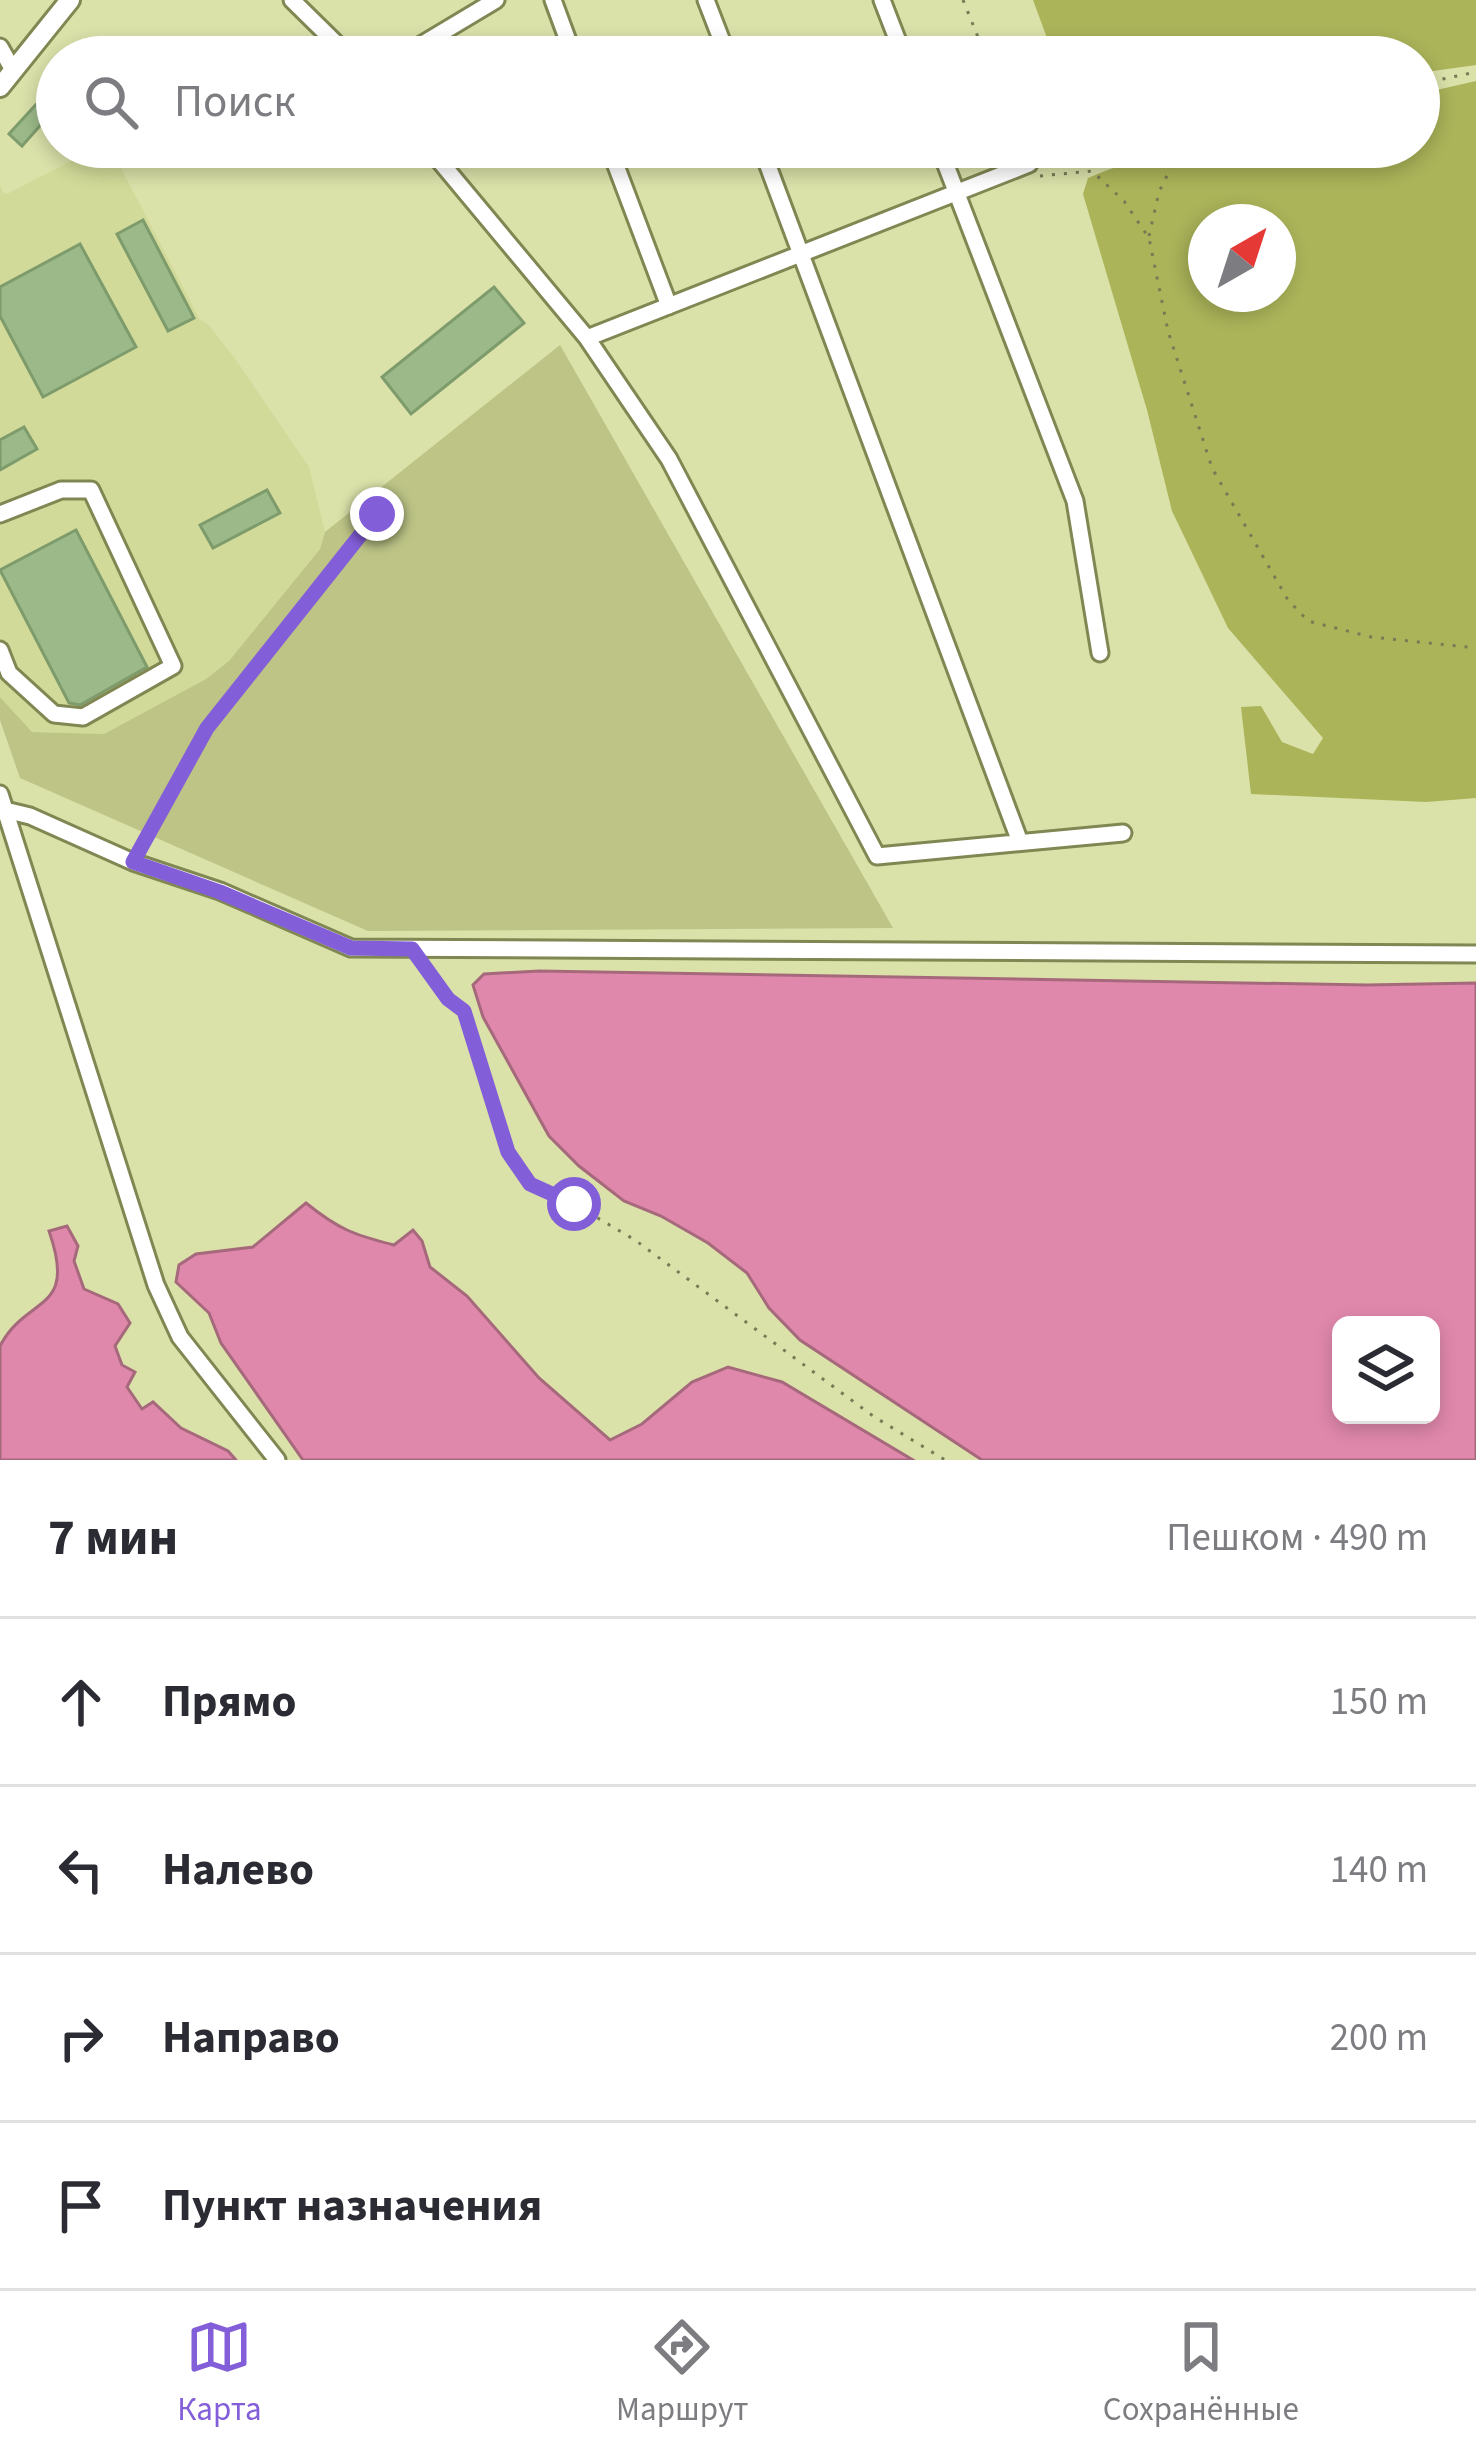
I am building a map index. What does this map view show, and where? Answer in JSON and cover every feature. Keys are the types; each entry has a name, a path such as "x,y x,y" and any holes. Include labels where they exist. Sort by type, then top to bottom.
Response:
{"main road":[{"path":"41,36 70,0"},
{"path":"0,87 36,42"}],"street":[{"path":"292,0 329,36"},
{"path":"436,36 496,0"},
{"path":"553,0 566,36"},
{"path":"706,0 720,36"},
{"path":"882,0 896,36"},
{"path":"0,46 13,70"},
{"path":"445,168 587,338 669,459 877,856 1123,833"},
{"path":"617,168 669,306"},
{"path":"769,168 1020,842"},
{"path":"947,168 1076,501 1100,653"},
{"path":"587,338 957,192 1032,170"},
{"path":"0,514 61,490 91,490 173,666 83,717 54,714 9,674 0,650"},
{"path":"2,806 351,948 1476,954"},
{"path":"2,806 156,1285 180,1336 277,1460"}],"path":[{"path":"963,0 978,36"},
{"path":"1440,80 1476,72"},
{"path":"1149,238 1159,191 1170,168"},
{"path":"1032,170 1092,171 1124,201 1149,238 1168,331 1212,468 1288,599 1308,621 1370,638 1476,648"},
{"path":"133,862 207,728 377,514"},
{"path":"412,949 448,999 464,1011 508,1152 530,1184 635,1240 855,1403 945,1460"}],"shaded area":[{"path":"1033,0 1476,0 1476,65 1440,70 1440,36 1046,36"},
{"path":"1476,81 1476,798 1426,802 1251,794 1241,707 1261,706 1282,742 1313,754 1323,738 1228,628 1172,511 1083,194 1088,178 1116,168 1440,168 1440,89"},
{"path":"57,168 121,168 200,320 236,360 309,467 325,532 320,549 229,661 206,679 104,734 32,732 0,697 0,186 4,194"},
{"path":"560,345 893,928 368,931 20,778 0,720 0,697 32,732 104,734 206,679 229,661 320,549 325,532"},
{"path":"539,971 1476,983 1476,1460 982,1460 800,1340 769,1308 747,1273 708,1243 624,1201 579,1166 549,1136 483,1017 473,985 484,974"},
{"path":"306,1203 347,1230 394,1245 413,1230 430,1267 467,1296 539,1378 610,1440 642,1424 692,1382 728,1367 782,1382 913,1460 303,1460 221,1343 209,1313 176,1282 179,1265 196,1254 253,1247"},
{"path":"67,1226 78,1246 74,1261 84,1289 118,1304 130,1323 115,1346 122,1365 135,1372 127,1387 142,1409 153,1402 181,1428 228,1451 236,1460 0,1460 0,1346 53,1290 56,1258 49,1231"}],"building":[{"path":"36,104 36,130 22,146 9,134"},
{"path":"143,220 194,318 168,331 117,234"},
{"path":"80,244 136,347 43,397 0,316 0,287"},
{"path":"494,287 524,323 411,414 382,377"},
{"path":"24,427 37,449 0,470 0,440"},
{"path":"267,490 280,513 213,548 200,525"},
{"path":"76,530 147,667 80,705 69,703 0,570"}],"route":[{"path":"377,514 207,728 133,862 220,892 351,948 412,949 448,999 464,1011 508,1152 530,1184 574,1204"}]}
